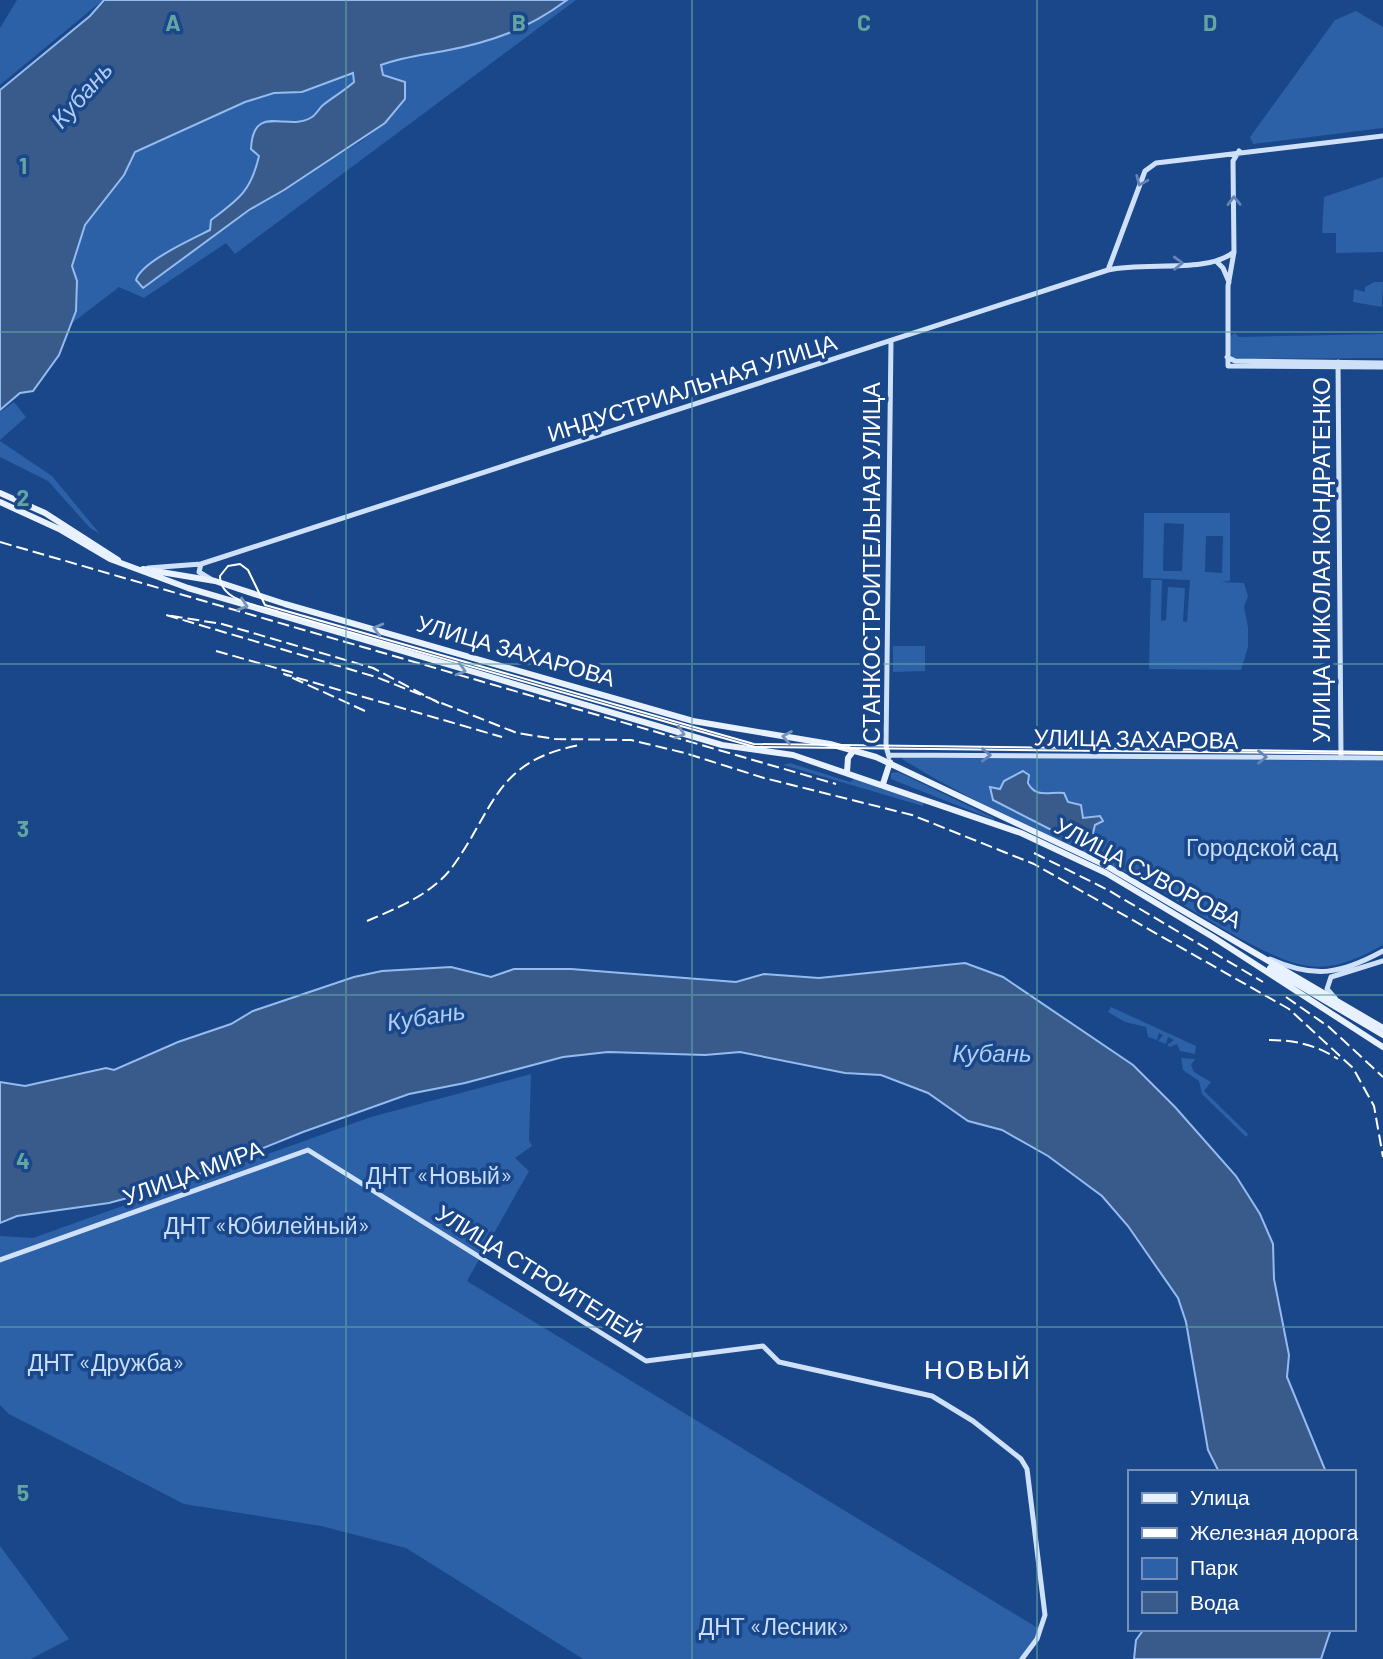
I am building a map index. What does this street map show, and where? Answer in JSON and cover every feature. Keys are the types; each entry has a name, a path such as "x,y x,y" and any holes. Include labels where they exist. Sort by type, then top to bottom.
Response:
{"main road":[{"path":"0,493 17,505"},
{"path":"0,502 17,505"},
{"name":"УЛИЦА ЗАХАРОВА","path":"17,505 119,561 188,588 722,745 793,755 883,784"},
{"name":"УЛИЦА ЗАХАРОВА","path":"134,568 215,582 693,721 854,750 889,759"},
{"path":"188,588 187,582 192,576"},
{"path":"847,772 848,758 854,750"},
{"name":"СТАНКОСТРОИТЕЛЬНАЯ УЛИЦА","path":"883,784 889,759"},
{"name":"УЛИЦА СУВОРОВА","path":"889,759 962,800 1105,866 1261,955 1383,1035"},
{"name":"УЛИЦА СУВОРОВА","path":"883,784 1033,839 1106,873 1213,937 1383,1047"},
{"name":"УЛИЦА СУВОРОВА","path":"1213,937 1383,1028"}],"street":[{"path":"1108,270 1115,247 1150,166 1168,159 1383,136"},
{"path":"1239,151 1233,161 1234,252 1228,282 1228,366 1383,365"},
{"path":"1115,247 1115,258 1125,266"},
{"name":"ИНДУСТРИАЛЬНАЯ УЛИЦА","path":"134,568 186,567 201,564 1108,270 1125,266 1217,262 1234,252"},
{"path":"1217,262 1228,282"},
{"name":"СТАНКОСТРОИТЕЛЬНАЯ УЛИЦА","path":"889,759 886,746 886,654 891,341"},
{"path":"1227,356 1235,361 1338,365"},
{"name":"УЛИЦА НИКОЛАЯ КОНДРАТЕНКО","path":"1338,365 1341,758"},
{"path":"201,564 199,572 215,582"},
{"path":"178,584 176,575 186,567"},
{"name":"УЛИЦА ЗАХАРОВА","path":"889,759 1383,758"},
{"path":"1261,955 1292,969 1326,972 1348,969 1383,951"},
{"path":"1340,1005 1327,989 1331,977 1383,961"},
{"name":"УЛИЦА МИРА","path":"0,1260 308,1150"},
{"name":"УЛИЦА СТРОИТЕЛЕЙ","path":"308,1150 646,1361 763,1346 779,1362 932,1396 1007,1445 1021,1458 1027,1469 1045,1615 1037,1639 1022,1659"}],"green space":[{"path":"17,0 103,0 0,85 0,28"},
{"path":"567,0 576,0 235,254 226,243 144,298 119,287 71,324 76,311 77,281 72,266 85,224 124,175 135,152 245,102 274,93 302,92 353,73 354,82 310,117 298,123 280,120 260,156 246,194 211,220 210,230 155,260 138,274 161,275 249,210 360,142 385,123 405,99 396,78 383,75 380,66 497,37 525,26"},
{"path":"1356,11 1383,27 1383,128 1253,144 1250,137 1335,20"},
{"path":"1383,177 1383,252 1336,253 1336,233 1322,233 1324,197"},
{"path":"1374,282 1383,282 1382,307 1353,302 1354,289 1365,292 1365,287"},
{"path":"1235,333 1239,337 1383,334 1383,358 1234,359 1230,354 1230,336"},
{"path":"14,402 26,417 0,440 0,412"},
{"path":"0,441 52,476 100,534 90,528 48,481 0,457"},
{"path":"1144,513 1230,513 1230,581 1221,582 1244,583 1248,596 1244,607 1248,647 1241,670 1149,669 1151,580 1162,580 1161,621 1166,620 1168,587 1185,588 1183,621 1187,622 1190,580 1143,578","holes":["1164,523 1184,524 1182,571 1163,571","1206,536 1223,536 1222,573 1205,572"]},
{"path":"893,646 925,646 925,671 893,672"},
{"name":"Городской сад","path":"902,759 1383,761 1383,945 1338,965 1318,967 1291,962 1250,944 1148,884 993,809","holes":["1023,771 1027,772 1032,790 1042,794 1056,792 1077,809 1090,831 1073,841 991,788 999,789"]},
{"path":"790,763 850,782 855,778 924,802 923,806 783,765"},
{"path":"898,772 994,820 891,779 891,773"},
{"path":"1111,1007 1196,1046 1195,1054 1180,1051 1177,1044 1170,1047 1167,1045 1174,1040 1168,1037 1166,1044 1158,1041 1163,1035 1159,1033 1157,1040 1148,1037 1146,1027 1125,1022 1108,1012"},
{"path":"1181,1058 1195,1059 1191,1065 1194,1072 1211,1082 1204,1091 1248,1134 1246,1137 1202,1094 1199,1081 1183,1070"},
{"path":"531,1074 529,1141 532,1146 515,1158 529,1171 467,1281 1041,1630 1022,1659 583,1659 406,1548 321,1526 184,1504 9,1414 0,1405 0,1236 33,1238 371,1117"},
{"path":"0,1546 69,1639 31,1659 0,1659"}],"water":[{"name":"Кубань","path":"104,0 567,0 524,27 494,39 381,65 383,75 405,82 405,99 385,123 249,210 143,288 136,280 147,266 210,230 211,220 236,200 248,186 259,156 251,149 253,134 258,126 265,122 303,121 312,117 323,105 354,82 353,73 302,92 274,93 245,102 135,152 124,175 85,225 72,266 77,281 76,311 59,355 33,391 20,393 0,410 0,90 90,16"},
{"path":"1023,771 1029,775 1028,783 1035,791 1064,793 1068,802 1081,805 1083,818 1100,816 1103,821 1095,825 1093,833 1089,832 1073,841 993,800 990,787 1000,789 1004,781"},
{"name":"Кубань","path":"965,963 1003,977 1133,1065 1175,1107 1236,1176 1260,1214 1273,1244 1274,1279 1289,1355 1287,1377 1325,1470 1218,1470 1208,1450 1186,1322 1178,1298 1128,1226 1102,1196 1048,1156 1002,1130 968,1121 928,1093 881,1075 845,1073 740,1052 705,1055 608,1052 563,1057 465,1083 409,1094 303,1132 164,1188 109,1203 17,1216 0,1223 0,1082 25,1086 106,1068 114,1070 178,1042 231,1024 253,1011 354,977 382,971 451,967 491,977 514,969 571,969 736,982 764,974 819,978"},
{"path":"1143,1631 1330,1631 1321,1659 1134,1659 1136,1640"}],"tram line":[{"path":"1383,752 754,744 265,605 248,570 240,564 228,566 220,576 226,592 242,601 755,747 1383,754"}],"railway":[{"path":"0,542 836,784"},
{"path":"439,703 373,668 222,624 166,615 376,677 517,733 555,739 631,740 685,753 764,778 912,815 1034,864 1289,1009 1353,1068 1374,1106 1383,1157"},
{"path":"216,651 294,673"},
{"path":"365,711 284,674 502,737"},
{"path":"367,921 414,899 445,876 467,845 489,806 514,775 530,762 552,752 580,745"},
{"path":"1034,853 1108,890 1263,982"},
{"path":"1286,997 1329,1027 1383,1077"},
{"path":"1269,1040 1305,1044 1338,1059"}],"district":[{"name":"НОВЫЙ","path":"978,1370"}],"park label":[{"name":"ДНТ «Новый»","path":"439,1176"},
{"name":"ДНТ «Юбилейный»","path":"267,1226"},
{"name":"ДНТ «Дружба»","path":"106,1363"},
{"name":"ДНТ «Лесник»","path":"774,1627"}]}
